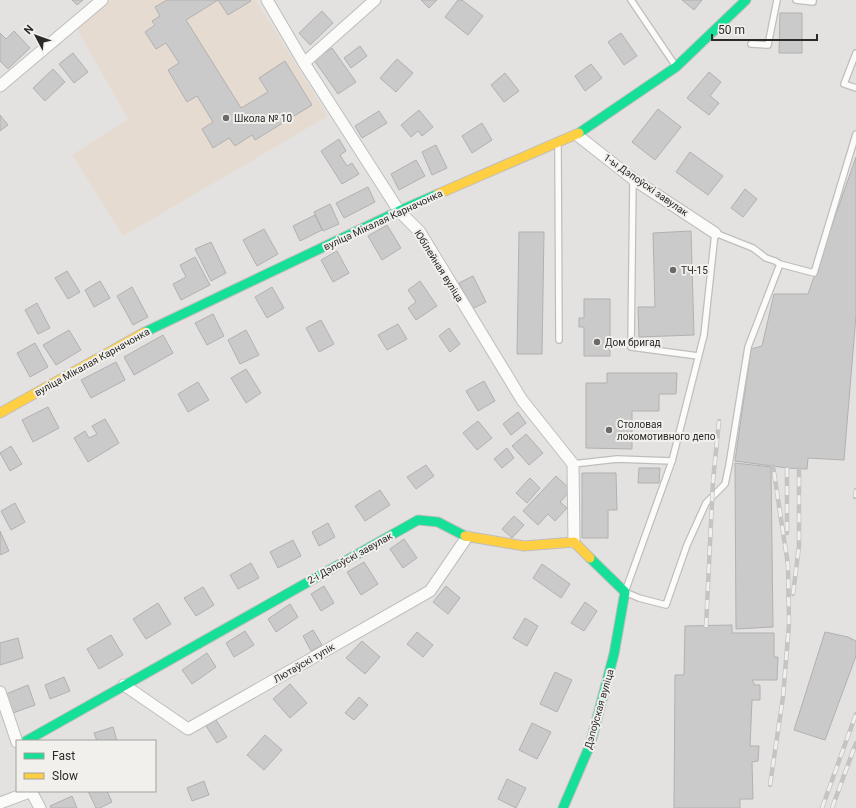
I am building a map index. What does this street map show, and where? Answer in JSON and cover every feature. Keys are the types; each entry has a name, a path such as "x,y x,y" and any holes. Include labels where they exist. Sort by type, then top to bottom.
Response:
{"street":[{"path":"0,86 102,0"},
{"name":"Юбілейная вуліца","path":"267,0 304,62 399,212 420,232 522,400 573,464"},
{"path":"304,62 375,0"},
{"name":"вуліца Мікалая Карначонка","path":"0,413 141,334 399,212 577,135 676,67 746,0"},
{"name":"1-ы Дэпоўскі завулак","path":"577,135 633,179 716,233"},
{"path":"573,464 574,542 625,592"},
{"name":"2-і Дэпоўскі завулак","path":"28,740 418,520 438,522 467,537 524,546 574,542"},
{"name":"Лютаўскі тупік","path":"124,685 188,729 430,591 467,537"},
{"name":"Дэпоўская вуліца","path":"563,808 590,745 614,654 625,592"},
{"path":"0,692 16,740"},
{"path":"0,802 29,792"},
{"path":"32,792 40,808"}],"lane":[{"path":"631,0 676,67"},
{"path":"751,44 768,45 777,0"},
{"path":"796,0 813,2 813,0"},
{"path":"856,53 844,84 856,88"},
{"path":"780,264 748,347 725,484 706,503 687,545 666,606 625,592 672,461 704,335 716,233 753,248 766,258 780,264 814,274 856,134"},
{"path":"558,144 559,340"},
{"path":"633,179 631,348 698,356"},
{"path":"573,464 617,459 672,461"}],"shaded area":[{"name":"Школа № 10","path":"111,0 256,0 328,116 123,236 72,155 128,119 77,29"}],"building":[{"path":"72,0 83,0 77,5"},
{"path":"167,0 218,0 186,20 241,108 268,92 259,78 285,61 312,105 255,140 252,135 235,146 229,138 213,148 202,129 213,122 197,96 187,102 168,70 179,63 166,43 156,49 145,32 155,25 152,21 160,16 155,7"},
{"path":"218,0 250,0 251,1 228,15"},
{"path":"421,0 437,0 429,8"},
{"path":"458,0 462,0 483,16 468,35 445,17"},
{"path":"682,0 702,0 694,10"},
{"path":"322,11 333,23 310,45 299,33"},
{"path":"780,13 802,13 802,53 779,53"},
{"path":"14,31 30,48 8,69 0,61 0,33 6,39"},
{"path":"621,33 637,56 624,65 608,42"},
{"path":"360,46 367,56 351,68 344,58"},
{"path":"332,48 356,82 338,94 314,60"},
{"path":"73,53 88,72 74,83 59,64"},
{"path":"397,59 413,73 396,92 380,78"},
{"path":"591,64 602,78 585,91 575,76"},
{"path":"53,69 65,82 45,101 33,88"},
{"path":"709,72 721,82 710,96 719,103 709,115 687,98"},
{"path":"505,73 519,91 504,102 491,85"},
{"path":"658,109 681,127 655,160 632,142"},
{"path":"419,110 433,127 422,136 418,131 411,137 401,125"},
{"path":"379,111 387,123 362,138 355,126"},
{"path":"0,115 8,125 0,131"},
{"path":"482,123 492,140 472,153 462,136"},
{"path":"339,139 346,151 340,155 347,166 352,163 359,174 342,184 321,151"},
{"path":"436,145 447,168 432,175 422,152"},
{"path":"690,152 723,176 708,195 676,172"},
{"path":"856,157 856,315 844,460 808,458 807,469 787,468 735,461 751,349 762,346 774,294 808,294"},
{"path":"416,160 425,176 399,190 391,174"},
{"path":"368,187 375,202 344,218 336,203"},
{"path":"745,189 757,199 743,217 731,208"},
{"path":"330,204 339,224 323,231 314,212"},
{"path":"315,215 322,230 300,241 293,226"},
{"path":"387,225 401,248 382,260 368,236"},
{"path":"264,229 278,254 257,266 243,240"},
{"name":"ТЧ-15","path":"691,231 694,335 639,337 638,307 655,307 653,233"},
{"path":"519,232 544,232 542,354 517,354"},
{"path":"211,242 226,273 211,281 195,249"},
{"path":"337,251 349,273 333,282 321,260"},
{"path":"195,257 210,285 181,300 173,284 186,277 180,265"},
{"path":"67,271 80,292 68,299 55,278"},
{"path":"473,276 486,302 472,309 459,283"},
{"path":"100,281 110,298 94,307 85,290"},
{"path":"420,281 437,306 416,320 408,308 416,302 408,290"},
{"path":"132,287 148,317 133,325 117,296"},
{"path":"272,287 284,308 267,318 255,297"},
{"name":"Дом бригад","path":"584,299 610,299 610,356 584,356 584,327 579,327 579,318 584,318"},
{"path":"37,303 50,328 38,334 25,310"},
{"path":"213,314 224,336 207,345 195,323"},
{"path":"321,320 334,344 319,352 306,328"},
{"path":"398,324 407,339 387,350 378,335"},
{"path":"449,328 460,344 450,352 439,336"},
{"path":"69,330 81,350 56,365 43,345"},
{"path":"246,330 259,355 240,364 228,340"},
{"path":"163,335 173,353 134,375 124,357"},
{"path":"35,343 48,367 30,377 17,353"},
{"path":"116,362 125,380 91,398 81,380"},
{"path":"246,369 261,393 246,403 231,378"},
{"name":"Столовая локомотивного депо","path":"607,373 677,373 676,394 659,394 659,411 632,411 632,449 586,448 586,383 607,383"},
{"path":"484,381 495,401 478,411 466,391"},
{"path":"198,382 209,400 188,412 178,394"},
{"path":"48,407 59,428 33,442 22,420"},
{"path":"518,412 526,423 511,435 503,424"},
{"path":"105,419 119,443 88,462 74,438 85,431 89,438 97,434 92,426"},
{"path":"478,421 492,438 477,450 463,433"},
{"path":"526,434 543,453 529,465 512,446"},
{"path":"11,446 22,464 10,471 0,453"},
{"path":"507,448 514,458 502,468 494,459"},
{"path":"735,463 771,467 773,627 736,629"},
{"path":"426,465 434,476 416,489 407,477"},
{"path":"639,468 660,468 659,483 638,483"},
{"path":"582,473 616,473 617,510 608,510 608,538 582,538"},
{"path":"556,476 571,490 560,502 567,508 555,521 548,514 538,525 523,511"},
{"path":"530,478 540,488 527,503 516,493"},
{"path":"380,490 390,505 365,521 355,506"},
{"path":"15,503 25,522 11,530 1,511"},
{"path":"514,516 524,525 512,538 502,529"},
{"path":"328,523 335,537 319,546 312,532"},
{"path":"0,531 9,551 0,555"},
{"path":"404,539 417,558 403,568 390,549"},
{"path":"293,540 301,556 278,568 270,552"},
{"path":"364,562 378,584 361,595 347,572"},
{"path":"251,563 259,578 238,589 230,575"},
{"path":"542,564 570,584 561,598 533,578"},
{"path":"324,586 334,603 321,611 311,594"},
{"path":"446,586 460,598 448,614 433,602"},
{"path":"203,587 214,605 196,616 184,598"},
{"path":"585,602 597,611 584,631 571,623"},
{"path":"158,603 171,624 146,639 133,619"},
{"path":"290,604 298,617 276,632 268,619"},
{"path":"525,618 538,626 527,646 513,638"},
{"path":"732,625 732,633 774,633 774,657 778,657 777,680 752,680 755,685 760,685 760,700 752,700 750,746 759,746 758,761 752,762 753,799 740,799 740,808 674,808 675,675 684,675 685,626"},
{"path":"313,630 322,645 311,651 303,636"},
{"path":"245,631 254,645 234,657 226,643"},
{"path":"417,632 433,645 423,657 407,644"},
{"path":"825,632 848,637 856,641 856,656 825,740 794,730"},
{"path":"111,635 123,655 99,669 87,649"},
{"path":"18,638 23,658 0,665 0,643"},
{"path":"362,641 380,657 365,674 346,658"},
{"path":"207,653 216,667 192,684 182,670"},
{"path":"555,672 572,680 557,712 540,704"},
{"path":"64,677 70,691 50,699 45,685"},
{"path":"290,684 307,703 290,718 273,699"},
{"path":"28,685 35,705 13,713 6,694"},
{"path":"359,697 368,705 354,720 345,713"},
{"path":"216,720 227,737 217,743 206,726"},
{"path":"532,723 551,732 537,759 519,750"},
{"path":"113,727 117,740 97,740 94,733"},
{"path":"265,735 282,750 264,770 247,755"},
{"path":"507,779 526,788 516,808 498,799"},
{"path":"204,781 209,795 192,801 187,788"},
{"path":"88,792 107,792 112,802 100,808 96,808"},
{"path":"72,796 77,808 51,808 50,806"}],"railway":[{"path":"706,627 713,481 719,421"},
{"path":"770,785 783,697 789,624 788,565 773,466"},
{"path":"787,468 787,533"},
{"path":"793,594 799,546 799,469"},
{"path":"855,497 856,490"},
{"path":"822,808 856,714"},
{"path":"832,808 856,743"}],"traffic: fast":[{"path":"579,133 676,67 746,0"},
{"path":"145,332 399,211 438,194"},
{"path":"28,740 418,520 438,522 465,536"},
{"path":"563,808 590,745 614,654 625,592 590,558"}],"traffic: slow":[{"path":"438,194 579,133"},
{"path":"0,413 145,332"},
{"path":"465,536 524,546 574,542 590,558"}],"place":[{"name":"Школа № 10","path":"226,118"},
{"name":"ТЧ-15","path":"673,270"},
{"name":"Дом бригад","path":"597,342"},
{"name":"Столовая локомотивного депо","path":"609,430"}]}
